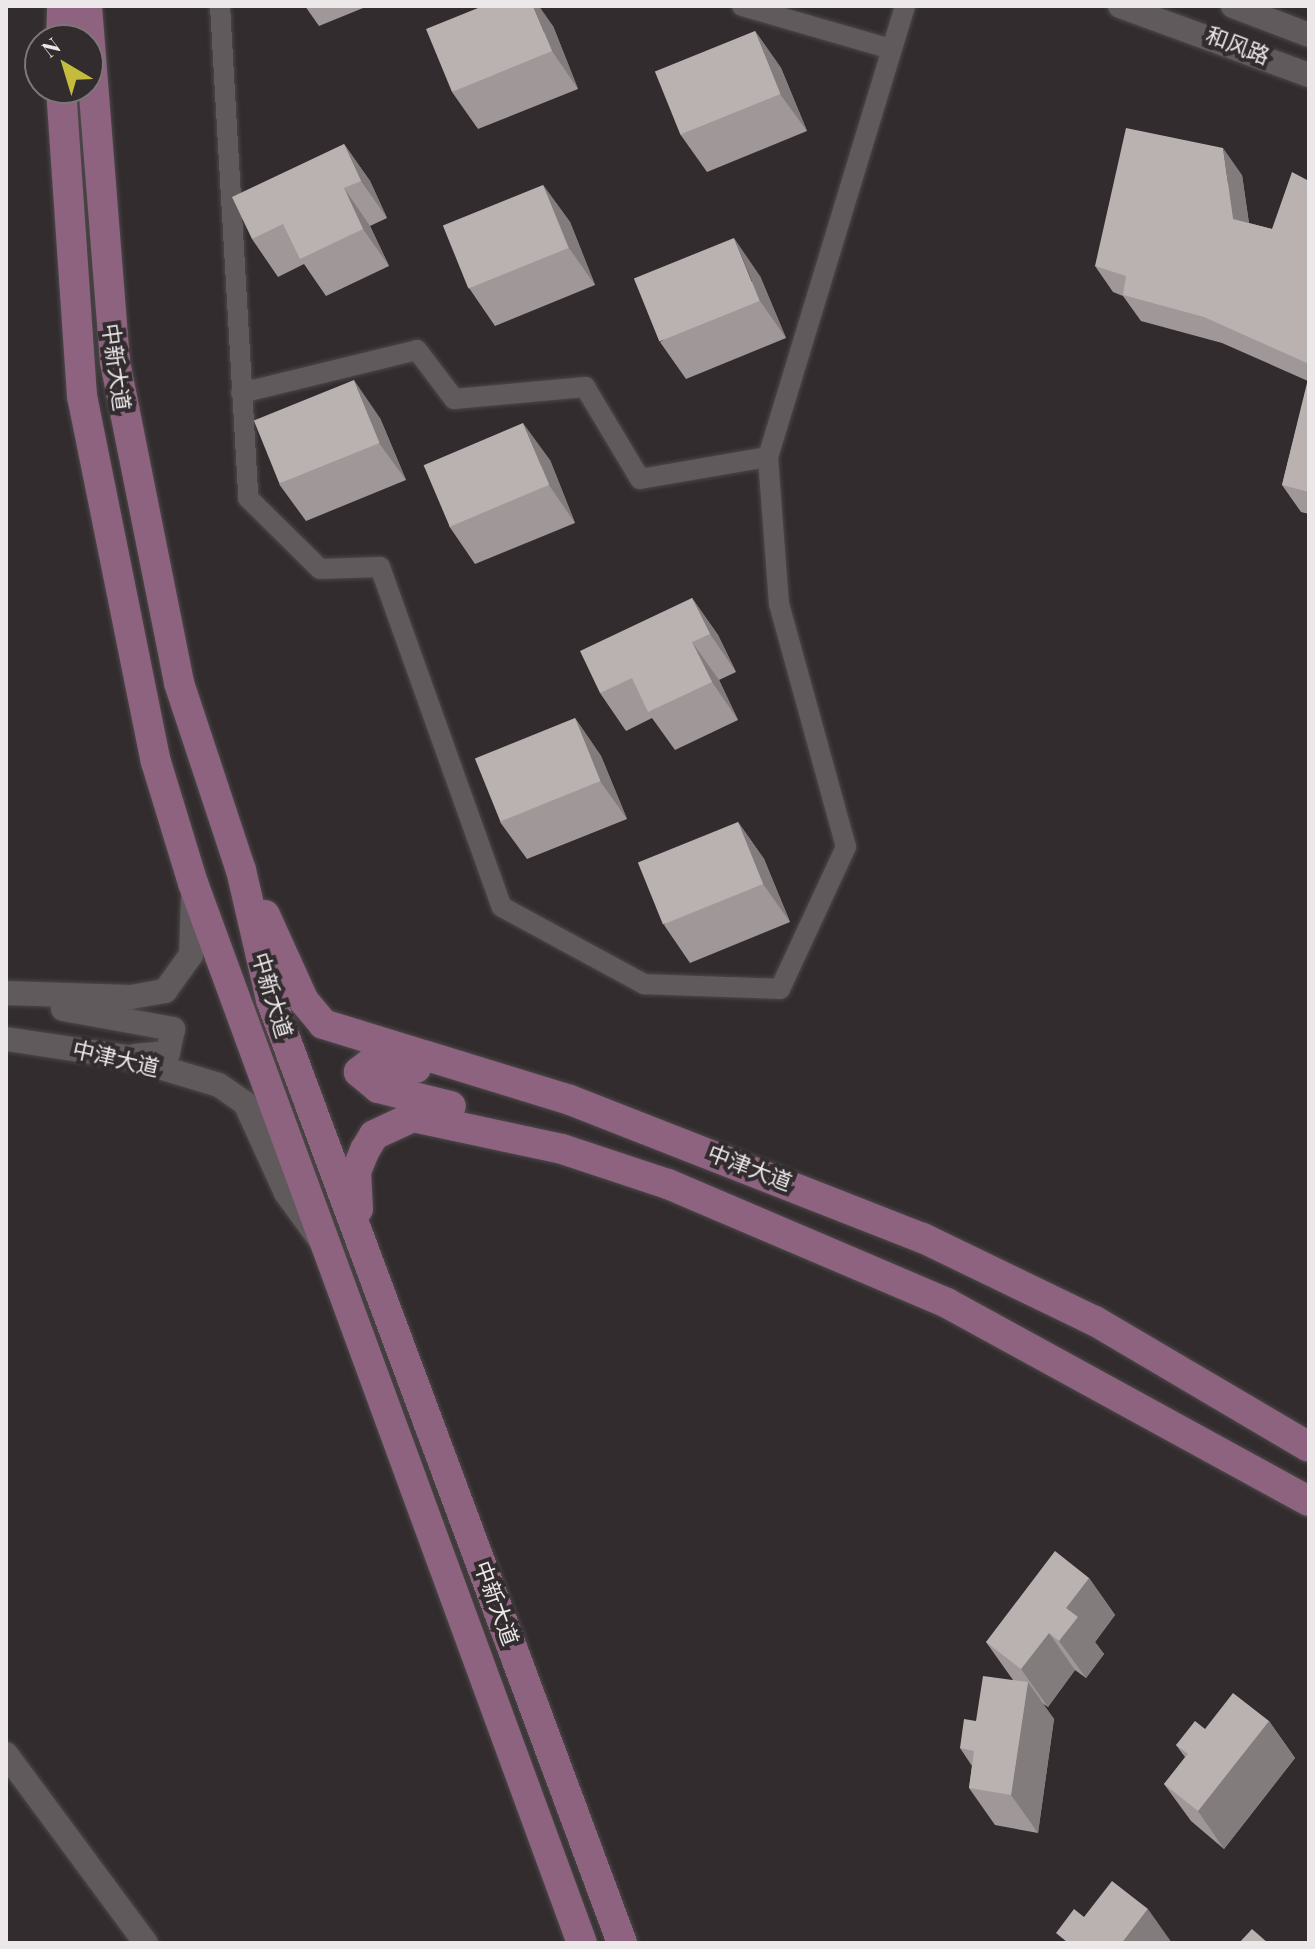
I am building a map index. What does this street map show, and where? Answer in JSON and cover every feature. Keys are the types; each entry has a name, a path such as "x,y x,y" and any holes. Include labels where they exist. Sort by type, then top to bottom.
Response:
{"main road":[{"name":"中新大道","path":"87,6 106,275 126,430 179,683 241,870 271,1000 622,1943"},
{"name":"中新大道","path":"62,104 80,380 100,512 156,762 193,883 582,1943"},
{"name":"中津大道","path":"241,870 304,1001 323,1024 570,1100 923,1238 1095,1321 1309,1447"},
{"path":"570,1100 503,1092 384,1061 359,1072 378,1088 474,1112 562,1149 668,1184 947,1303 1309,1501"},
{"path":"359,1231 356,1172 374,1135 390,1125 413,1117 562,1149"}],"street":[{"path":"220,6 248,498 320,569 380,567 502,907 644,984 780,989 846,847 779,604 768,457 905,6"},
{"path":"742,6 891,49"},
{"name":"和风路","path":"1120,6 1309,75"},
{"name":"和风路","path":"1233,6 1309,35"},
{"path":"241,393 417,350 454,399 585,387 640,479 768,457"},
{"path":"6,996 131,997 165,991 191,955 193,883"},
{"path":"6,996 173,1029 168,1053 126,1057"},
{"name":"中津大道","path":"6,1039 126,1057 219,1085 245,1103 286,1193 326,1246"},
{"path":"6,1754 146,1943"}],"building":[{"path":"483,6 533,6 552,51 452,92 426,29"},
{"path":"755,31 780,94 680,135 655,71"},
{"path":"1126,128 1223,148 1233,219 1272,229 1292,172 1309,181 1309,364 1204,317 1123,295 1126,276 1095,266"},
{"path":"344,144 361,181 344,188 363,229 300,259 283,224 252,239 232,197"},
{"path":"543,185 568,248 468,289 443,225"},
{"path":"734,238 759,301 659,342 634,278"},
{"path":"1309,375 1309,492 1282,485"},
{"path":"354,380 379,443 279,484 254,420"},
{"path":"523,423 549,485 450,527 424,465"},
{"path":"692,598 710,634 692,642 712,682 648,712 632,678 600,693 580,651"},
{"path":"575,718 600,781 500,822 475,758"},
{"path":"738,822 763,884 663,925 638,862"},
{"path":"1055,1551 1089,1578 1066,1608 1078,1617 1059,1641 1049,1633 1021,1669 986,1642"},
{"path":"983,1676 1028,1682 1011,1795 969,1788 974,1751 960,1748 964,1719 976,1721"},
{"path":"1233,1693 1269,1721 1198,1811 1164,1784 1188,1754 1176,1745 1195,1721 1205,1729"},
{"path":"1112,1881 1148,1909 1122,1943 1066,1943 1056,1933 1074,1909 1084,1917"},
{"path":"1252,1929 1268,1943 1239,1943"}]}
